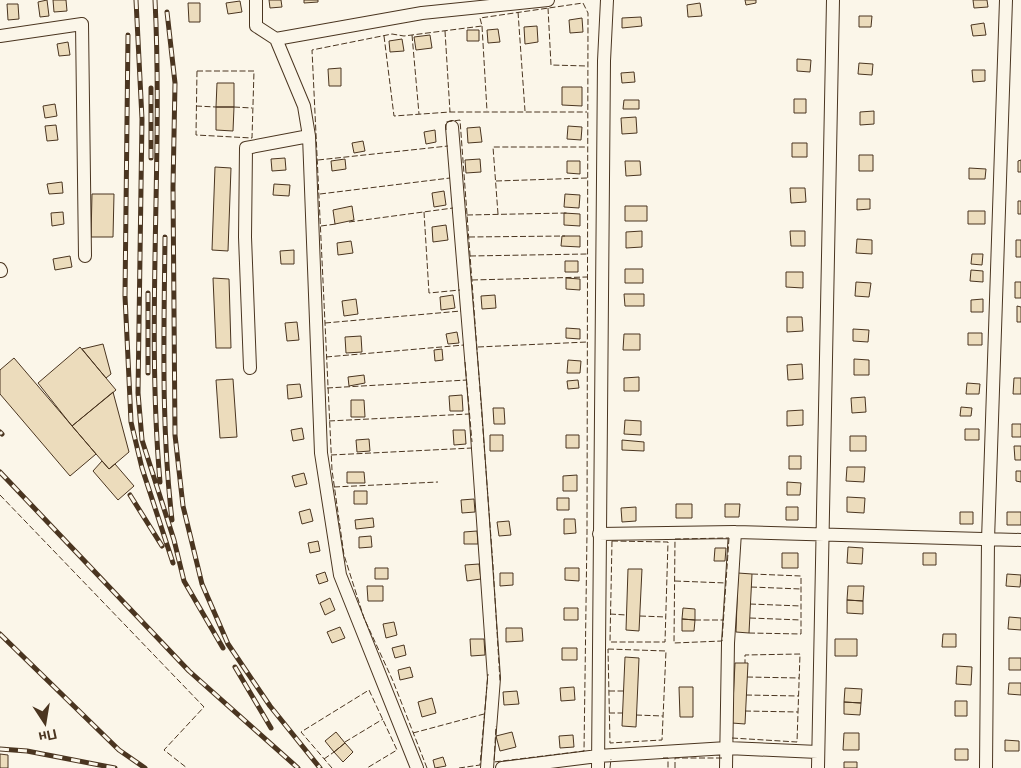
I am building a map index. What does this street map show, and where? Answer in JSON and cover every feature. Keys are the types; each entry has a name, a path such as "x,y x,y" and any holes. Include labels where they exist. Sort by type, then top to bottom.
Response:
{"street":[{"path":"256,0 256,26 276,39 304,106 309,136 321,453 340,575 417,768"},
{"path":"276,39 422,13 548,0"},
{"path":"598,762 604,61 607,0"},
{"path":"818,768 834,0"},
{"path":"986,768 988,540 1006,0"},
{"path":"0,36 82,24 85,256"},
{"path":"452,127 476,406 494,678 486,768"},
{"path":"250,368 245,237 246,148 309,136"},
{"path":"599,534 735,532 1021,540"},
{"path":"726,768 728,644 735,532"},
{"path":"502,768 598,762 727,748 818,752"}],"building":[{"path":"47,0 49,16 40,17 38,2"},
{"path":"53,0 66,0 67,11 54,12"},
{"path":"269,0 281,0 282,7 270,8"},
{"path":"304,0 318,0 318,2 304,3"},
{"path":"745,0 756,0 756,3 746,5"},
{"path":"973,0 987,0 988,7 974,8"},
{"path":"240,1 242,12 228,14 226,3"},
{"path":"188,3 200,3 200,22 189,22"},
{"path":"700,3 702,16 688,17 687,5"},
{"path":"7,4 18,4 19,19 8,20"},
{"path":"859,16 872,16 871,27 859,27"},
{"path":"641,17 642,26 622,28 622,18"},
{"path":"582,18 583,32 570,33 569,20"},
{"path":"984,23 986,35 973,36 971,25"},
{"path":"537,26 538,42 525,44 524,27"},
{"path":"498,29 500,42 488,43 487,30"},
{"path":"467,30 479,30 479,41 467,41"},
{"path":"430,35 432,48 416,50 414,37"},
{"path":"402,39 404,51 390,52 389,41"},
{"path":"68,42 70,55 59,56 57,44"},
{"path":"797,59 811,60 810,72 797,71"},
{"path":"859,63 873,64 872,75 858,74"},
{"path":"341,68 341,86 329,86 328,69"},
{"path":"972,70 985,70 985,81 973,82"},
{"path":"634,72 635,82 622,83 621,73"},
{"path":"217,83 234,83 234,107 216,107"},
{"path":"562,87 582,87 582,106 562,105"},
{"path":"794,99 806,99 806,113 794,113"},
{"path":"624,100 639,100 639,109 623,109"},
{"path":"55,104 57,116 45,118 43,106"},
{"path":"216,107 234,107 233,131 216,130"},
{"path":"874,111 874,124 860,125 860,112"},
{"path":"636,117 637,133 622,134 621,118"},
{"path":"56,125 58,140 47,141 45,126"},
{"path":"568,126 582,127 581,140 567,139"},
{"path":"480,127 482,142 468,143 467,128"},
{"path":"435,130 436,142 426,144 424,132"},
{"path":"363,141 365,151 354,153 352,143"},
{"path":"792,143 807,143 807,157 792,157"},
{"path":"859,155 873,155 873,171 859,171"},
{"path":"285,158 286,170 272,171 271,159"},
{"path":"345,159 346,169 332,171 331,161"},
{"path":"480,159 481,172 466,173 465,160"},
{"path":"1021,160 1021,172 1018,172 1018,161"},
{"path":"567,161 580,161 580,174 567,173"},
{"path":"625,161 640,161 641,175 626,176"},
{"path":"215,167 231,168 228,251 212,250"},
{"path":"969,168 986,169 985,179 969,179"},
{"path":"62,182 63,193 49,194 47,184"},
{"path":"274,184 290,185 289,196 273,195"},
{"path":"790,188 805,188 806,202 791,203"},
{"path":"444,191 446,205 434,207 432,193"},
{"path":"92,194 114,194 113,237 91,237"},
{"path":"565,194 580,195 579,208 564,207"},
{"path":"857,199 870,199 870,209 857,210"},
{"path":"1018,201 1021,201 1021,214 1018,214"},
{"path":"352,206 354,220 335,224 333,210"},
{"path":"625,206 647,206 647,221 625,221"},
{"path":"968,211 985,211 985,224 968,224"},
{"path":"63,212 64,224 52,226 51,213"},
{"path":"564,213 580,214 580,226 564,225"},
{"path":"446,225 448,240 433,242 432,227"},
{"path":"642,231 642,247 626,248 626,232"},
{"path":"790,231 805,231 805,246 791,246"},
{"path":"562,236 580,236 580,247 561,246"},
{"path":"857,239 872,240 872,254 856,253"},
{"path":"1016,240 1021,240 1021,257 1016,257"},
{"path":"351,241 353,253 338,255 337,243"},
{"path":"294,250 294,264 281,264 280,251"},
{"path":"972,254 983,254 982,265 971,264"},
{"path":"70,256 72,267 55,270 53,259"},
{"path":"565,261 578,261 578,272 565,272"},
{"path":"625,269 643,269 643,283 625,283"},
{"path":"971,270 983,271 983,282 970,281"},
{"path":"786,272 803,272 803,288 786,287"},
{"path":"213,278 229,279 231,348 216,348"},
{"path":"566,278 580,279 580,290 566,289"},
{"path":"856,282 871,283 869,297 855,296"},
{"path":"1015,282 1021,282 1021,298 1015,298"},
{"path":"624,294 644,294 644,306 625,306"},
{"path":"453,295 455,308 441,310 440,297"},
{"path":"495,295 496,308 482,309 481,296"},
{"path":"356,299 358,314 344,316 342,301"},
{"path":"983,299 983,312 971,312 971,300"},
{"path":"1017,306 1021,307 1021,322 1017,322"},
{"path":"787,317 802,317 803,331 787,332"},
{"path":"297,322 299,340 287,341 285,323"},
{"path":"566,328 580,329 580,339 566,338"},
{"path":"853,329 869,330 868,342 853,341"},
{"path":"457,332 459,343 448,344 446,334"},
{"path":"968,333 982,333 982,345 968,345"},
{"path":"624,334 640,334 640,350 623,350"},
{"path":"361,336 362,352 346,353 345,337"},
{"path":"103,344 111,374 106,378 82,349"},
{"path":"80,347 116,390 72,426 38,383"},
{"path":"442,349 443,360 435,361 434,350"},
{"path":"14,358 96,454 70,476 0,394 0,370"},
{"path":"854,359 869,360 869,375 854,375"},
{"path":"568,360 581,361 580,373 567,373"},
{"path":"802,364 803,379 788,380 787,365"},
{"path":"364,375 365,383 349,386 348,377"},
{"path":"639,377 639,391 624,391 624,378"},
{"path":"1014,378 1021,378 1021,394 1013,394"},
{"path":"233,379 237,437 220,438 216,380"},
{"path":"578,380 579,388 568,389 567,381"},
{"path":"967,383 980,384 979,394 966,394"},
{"path":"300,384 302,397 288,399 287,385"},
{"path":"113,392 129,452 109,469 72,426"},
{"path":"462,395 463,411 450,411 449,396"},
{"path":"865,397 866,412 852,413 851,398"},
{"path":"351,400 364,400 365,417 351,417"},
{"path":"961,407 972,408 971,416 960,416"},
{"path":"493,408 504,408 505,424 494,424"},
{"path":"803,410 803,425 787,426 787,411"},
{"path":"625,420 641,421 641,435 624,434"},
{"path":"1012,424 1021,424 1021,437 1012,437"},
{"path":"302,428 304,439 293,441 291,430"},
{"path":"965,429 979,429 979,440 965,440"},
{"path":"453,430 465,430 466,444 454,445"},
{"path":"490,435 503,435 503,451 490,451"},
{"path":"566,435 579,435 579,448 566,448"},
{"path":"850,436 866,436 866,451 850,451"},
{"path":"369,439 370,451 357,452 356,440"},
{"path":"622,440 644,442 644,451 622,450"},
{"path":"1014,446 1021,446 1021,460 1015,460"},
{"path":"789,456 801,456 801,469 789,469"},
{"path":"102,461 109,469 115,464 134,486 118,500 93,471"},
{"path":"847,467 865,467 864,482 846,481"},
{"path":"1016,471 1021,471 1021,482 1016,481"},
{"path":"347,472 364,472 365,483 347,483"},
{"path":"304,473 307,484 295,487 292,476"},
{"path":"577,475 577,491 563,491 563,476"},
{"path":"787,482 801,483 800,495 787,495"},
{"path":"354,491 367,491 367,504 354,504"},
{"path":"847,497 865,498 864,513 847,512"},
{"path":"557,498 569,498 569,510 557,510"},
{"path":"474,499 475,512 462,513 461,500"},
{"path":"676,504 692,504 692,518 676,518"},
{"path":"725,504 740,504 739,517 725,517"},
{"path":"636,507 636,521 622,522 621,508"},
{"path":"786,507 798,507 798,520 786,520"},
{"path":"310,509 313,521 302,524 299,512"},
{"path":"960,512 973,512 973,524 960,524"},
{"path":"1007,512 1021,512 1021,525 1007,525"},
{"path":"373,518 374,527 356,529 355,520"},
{"path":"564,519 575,519 576,533 564,534"},
{"path":"509,521 511,535 499,536 497,522"},
{"path":"477,531 478,544 464,544 464,532"},
{"path":"371,536 372,547 359,548 359,537"},
{"path":"318,541 320,551 310,553 308,543"},
{"path":"848,547 863,548 862,564 847,563"},
{"path":"715,548 726,548 725,561 714,561"},
{"path":"782,553 798,553 798,568 782,568"},
{"path":"923,553 936,553 936,565 923,565"},
{"path":"479,564 481,579 467,581 465,565"},
{"path":"375,568 388,568 388,579 375,579"},
{"path":"565,568 579,568 579,581 565,580"},
{"path":"628,569 642,569 639,631 626,630"},
{"path":"325,572 328,581 319,584 316,575"},
{"path":"500,573 513,573 513,585 500,586"},
{"path":"738,573 752,574 749,633 736,632"},
{"path":"1007,574 1021,575 1020,587 1006,586"},
{"path":"367,586 383,586 383,601 368,601"},
{"path":"848,586 864,586 863,601 847,600"},
{"path":"330,598 335,610 325,615 320,603"},
{"path":"847,600 863,601 863,614 847,613"},
{"path":"564,608 578,608 578,620 564,620"},
{"path":"683,608 695,609 695,620 682,619"},
{"path":"1009,617 1021,618 1021,630 1008,629"},
{"path":"682,619 695,620 694,631 682,631"},
{"path":"394,622 397,635 386,638 383,624"},
{"path":"340,627 345,638 332,643 327,632"},
{"path":"506,628 522,628 523,641 506,642"},
{"path":"943,634 956,634 956,647 942,647"},
{"path":"470,639 484,639 485,655 471,656"},
{"path":"835,639 857,639 857,656 835,656"},
{"path":"404,645 406,655 395,658 392,648"},
{"path":"562,648 577,648 577,660 562,660"},
{"path":"625,657 639,658 636,727 622,726"},
{"path":"1009,658 1021,658 1021,670 1009,670"},
{"path":"735,663 748,663 745,724 732,723"},
{"path":"957,666 972,667 971,685 956,684"},
{"path":"410,667 413,677 400,680 398,670"},
{"path":"1009,683 1021,683 1021,695 1008,694"},
{"path":"574,687 575,700 561,701 560,688"},
{"path":"679,687 693,687 693,717 680,717"},
{"path":"845,688 862,689 861,703 844,702"},
{"path":"517,691 519,704 504,705 503,692"},
{"path":"432,698 436,713 422,717 418,702"},
{"path":"955,701 967,701 967,716 955,716"},
{"path":"844,702 861,703 860,715 844,714"},
{"path":"336,732 345,743 334,752 325,741"},
{"path":"512,732 516,747 500,751 496,736"},
{"path":"844,733 859,733 859,750 843,750"},
{"path":"573,735 574,747 560,748 559,736"},
{"path":"1005,740 1019,741 1019,751 1005,751"},
{"path":"345,743 353,752 343,762 334,752"},
{"path":"955,749 968,749 968,760 955,760"},
{"path":"0,754 8,755 8,768 0,768"},
{"path":"443,757 446,766 435,768 433,760"},
{"path":"844,762 857,762 857,768 844,768"}],"railway":[{"path":"136,0 142,119 138,393 142,440 174,540 184,581 223,648"},
{"path":"155,0 157,121 154,362 160,482"},
{"path":"167,12 175,83 173,187 175,435 183,506 202,584 228,644 270,706 320,768"},
{"path":"128,35 125,296 131,422 142,468 173,563"},
{"path":"151,88 151,158"},
{"path":"165,237 165,414 168,485 172,520"},
{"path":"148,293 148,373"},
{"path":"0,472 189,671 298,768"},
{"path":"130,495 162,546"},
{"path":"0,634 119,750 145,768"},
{"path":"235,667 271,728"},
{"path":"0,749 27,751 115,768"}],"fence":[{"path":"427,768 393,681 364,618 344,555 332,470 312,50 392,34 404,36 482,26 480,18 583,3 588,13 587,533 584,751 494,762 496,726"},
{"path":"548,8 551,65 587,66"},
{"path":"518,12 525,111"},
{"path":"482,26 487,111"},
{"path":"445,31 450,112"},
{"path":"412,35 419,114"},
{"path":"384,36 394,116 450,112 587,112"},
{"path":"197,71 254,71 252,138 196,135 197,71"},
{"path":"196,106 216,107"},
{"path":"234,107 252,108"},
{"path":"446,130 446,122 460,120 500,681"},
{"path":"318,160 448,146"},
{"path":"498,214 493,147 587,147"},
{"path":"320,194 450,178"},
{"path":"496,181 587,178"},
{"path":"349,222 453,208"},
{"path":"424,212 429,293 460,290"},
{"path":"467,215 567,213"},
{"path":"321,226 336,224"},
{"path":"469,237 565,236"},
{"path":"470,256 587,254"},
{"path":"472,280 587,277"},
{"path":"325,323 461,311"},
{"path":"478,347 587,342"},
{"path":"326,357 464,345"},
{"path":"465,362 472,442"},
{"path":"327,388 467,380"},
{"path":"329,421 469,414"},
{"path":"331,455 472,448"},
{"path":"334,487 438,482"},
{"path":"0,495 204,707 164,750 187,768"},
{"path":"729,538 722,641 674,643 675,539 729,538"},
{"path":"612,541 668,542 665,642 610,642 612,541"},
{"path":"749,633 801,634 801,576 752,574"},
{"path":"675,581 726,583"},
{"path":"751,587 801,589"},
{"path":"750,604 801,606"},
{"path":"610,614 626,615"},
{"path":"640,616 666,617"},
{"path":"750,618 801,620"},
{"path":"695,620 724,620"},
{"path":"608,649 666,651 662,740 610,743 608,649"},
{"path":"732,738 797,742 800,654 745,655 745,663"},
{"path":"459,768 480,765 488,674"},
{"path":"747,677 799,678"},
{"path":"332,768 301,732 369,690 397,750 367,768"},
{"path":"609,691 624,691"},
{"path":"746,695 798,696"},
{"path":"745,711 798,712"},
{"path":"609,713 623,713"},
{"path":"413,733 484,714"},
{"path":"636,715 663,716"},
{"path":"345,742 383,719"},
{"path":"324,759 334,752"},
{"path":"663,758 668,758 668,768"},
{"path":"675,768 675,758 724,758"},
{"path":"610,768 611,759"}]}
